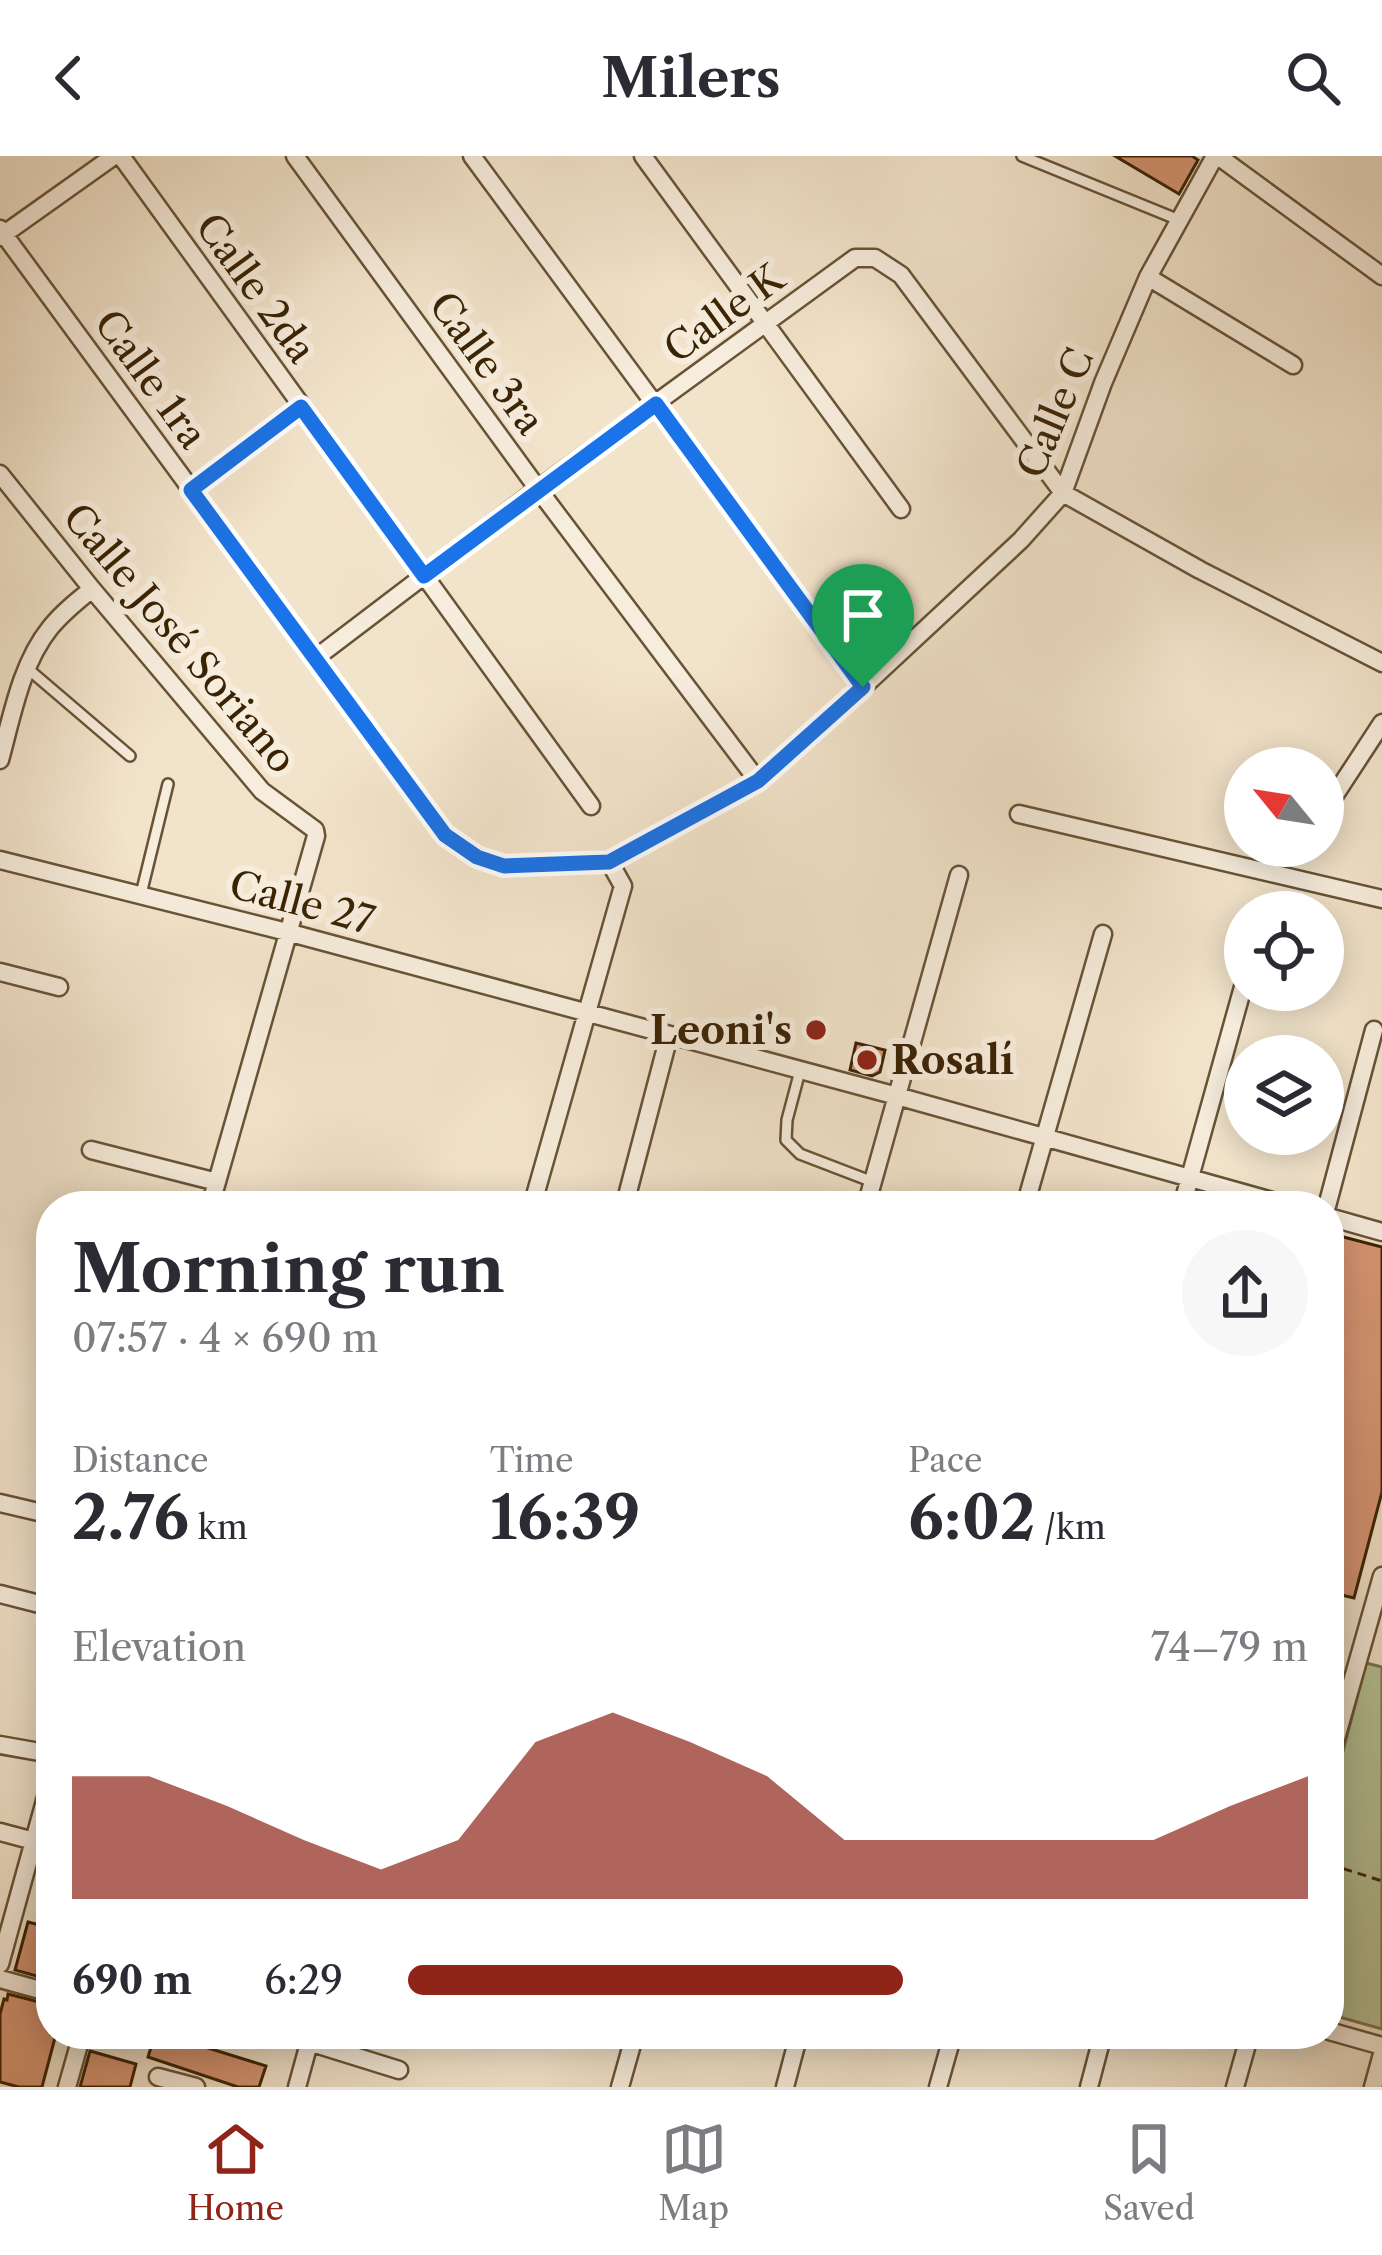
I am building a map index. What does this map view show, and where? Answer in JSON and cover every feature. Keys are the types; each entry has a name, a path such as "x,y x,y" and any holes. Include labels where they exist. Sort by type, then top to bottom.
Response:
{"street":[{"path":"1,233 117,156"},
{"name":"Calle 2da","path":"117,156 591,806"},
{"name":"Calle 3ra","path":"295,156 758,781"},
{"path":"472,156 863,687"},
{"path":"644,156 901,509"},
{"path":"1216,156 1382,276"},
{"name":"Calle C","path":"609,862 758,781 1021,540 1063,493 1148,278 1216,156"},
{"name":"Calle 1ra","path":"1,233 445,835 477,857 504,866 609,862"},
{"name":"Calle K","path":"316,657 855,258 875,258 902,275 1063,493"},
{"path":"1148,278 1293,365"},
{"path":"191,490 301,407"},
{"name":"Calle José Soriano","path":"0,474 262,791 310,826 316,836 287,932"},
{"path":"1063,493 1382,663"},
{"path":"0,760 6,710 28,668 54,623 92,589"},
{"path":"1344,780 1382,723"},
{"path":"1019,814 1382,899"},
{"name":"Calle 27","path":"0,860 287,932 1236,1191"},
{"path":"536,1191 623,886 609,862"},
{"path":"870,1191 958,875"},
{"path":"214,1191 287,932"},
{"path":"1029,1191 1103,934"},
{"path":"0,972 59,987"},
{"path":"1186,1191 1236,1011"},
{"path":"1331,1191 1374,1030"},
{"path":"628,1191 669,1036"},
{"path":"91,1150 217,1182"},
{"path":"1344,1221 1382,1232"},
{"path":"0,1503 36,1511"},
{"path":"1344,1712 1382,1576"},
{"path":"0,1594 36,1603"},
{"path":"1363,1648 1382,1654"},
{"path":"0,1745 36,1751"},
{"path":"0,1832 34,1841"},
{"path":"0,1964 36,1834"},
{"path":"0,1979 36,1990"},
{"path":"1344,2036 1382,2050 1373,2087"},
{"path":"67,2087 78,2049"},
{"path":"297,2087 307,2049"},
{"path":"340,2049 398,2070"},
{"path":"620,2087 631,2049"},
{"path":"785,2087 795,2049"},
{"path":"938,2087 948,2049"},
{"path":"1089,2087 1099,2049"},
{"path":"1235,2087 1246,2049"},
{"path":"158,2077 196,2087"}],"lane":[{"path":"1022,156 1179,220"},
{"path":"28,668 130,756"},
{"path":"141,894 167,784"},
{"path":"801,1070 787,1120 787,1140 800,1154 873,1182"}],"path":[{"path":"1344,1869 1382,1881"}],"green space":[{"path":"1366,1663 1382,1667 1382,2029 1344,2018 1344,1747"}],"building":[{"path":"1115,156 1192,156 1198,160 1179,194"},
{"name":"Rosalí","path":"856,1043 885,1050 880,1072 872,1076 850,1070"},
{"path":"1344,1237 1382,1247 1382,1492 1354,1598 1344,1596"},
{"path":"28,1922 36,1924 36,1976 15,1970"},
{"path":"8,1994 36,2001 36,2049 52,2049 42,2087 0,2082 0,2014"},
{"path":"150,2049 211,2049 266,2066 259,2087 238,2087 148,2057"},
{"path":"90,2051 136,2064 130,2087 80,2087"}],"place":[{"name":"Leoni's","path":"816,1030"},
{"name":"Rosalí","path":"867,1060"}],"route":[{"path":"656,404 863,687 758,781 609,862 504,866 477,857 445,835 191,490 301,407 424,576 656,404"}]}
